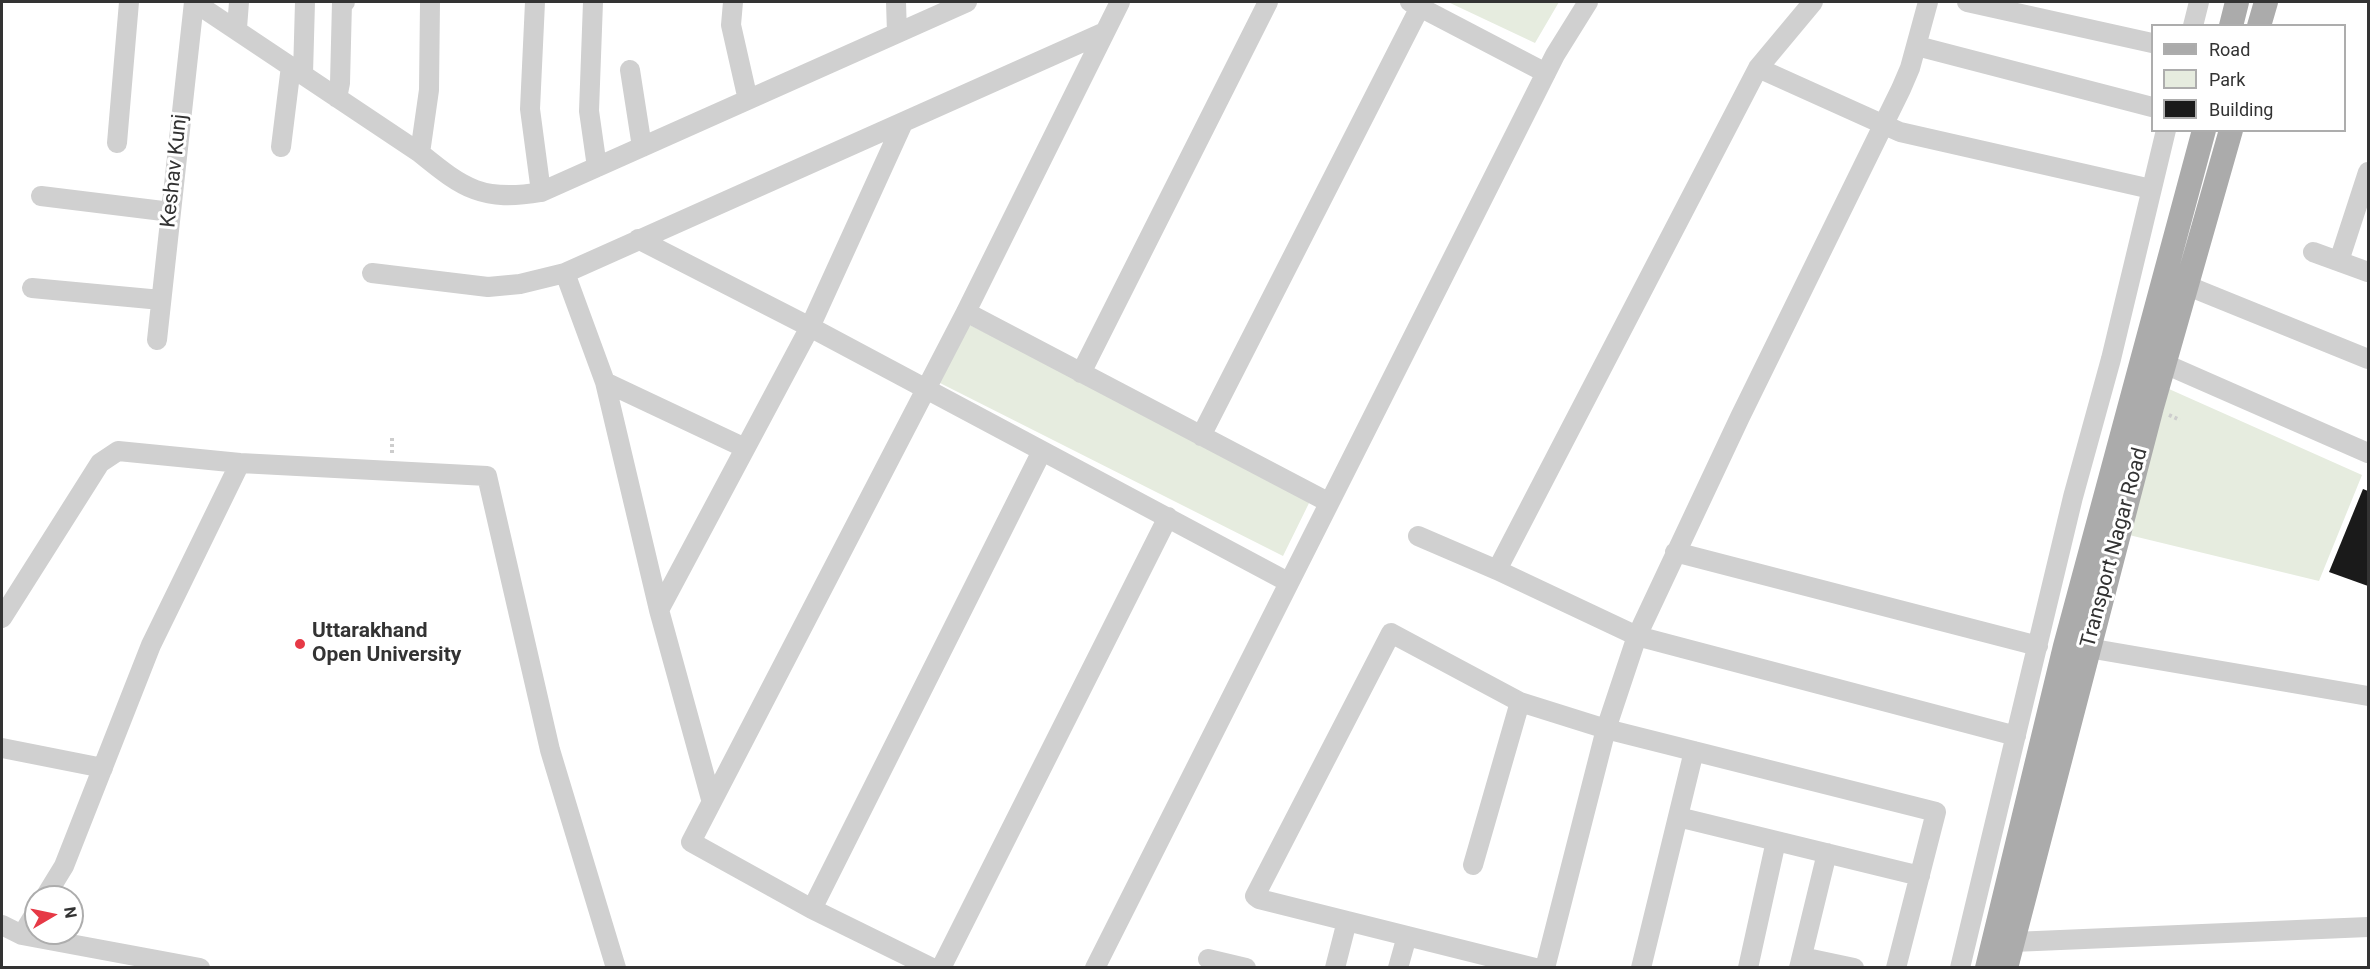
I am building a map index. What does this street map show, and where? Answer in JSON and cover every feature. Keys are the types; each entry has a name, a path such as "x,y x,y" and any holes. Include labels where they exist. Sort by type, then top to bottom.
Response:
{"main road":[{"path":"2232,24 2237,2"},
{"path":"2260,24 2266,2"},
{"name":"Transport Nagar Road","path":"2006,968 2088,648 2136,427 2165,364 2204,132"},
{"name":"Transport Nagar Road","path":"1987,968 2066,646 2136,427 2177,282 2230,132"}],"street":[{"path":"117,143 129,2"},
{"path":"194,2 237,28 420,153 446,174 482,194 510,197 541,192 967,2"},
{"name":"Keshav Kunj","path":"157,340 194,2"},
{"path":"237,28 239,2"},
{"path":"281,147 297,70 306,2"},
{"path":"337,98 340,83 342,2 345,2"},
{"path":"420,153 429,90 430,2"},
{"path":"535,2 530,109 541,192"},
{"path":"593,2 589,111 597,167"},
{"path":"733,2 731,25 748,100"},
{"path":"896,2 897,33"},
{"path":"932,968 812,909 691,842 711,799 966,312 1120,2"},
{"path":"1081,373 1268,2"},
{"path":"1095,968 1546,73 1588,2"},
{"path":"1497,570 1758,68 1812,2"},
{"path":"1545,968 1606,729 1637,636 1884,125 1910,68 1928,2"},
{"path":"1967,2 2151,43"},
{"path":"2194,24 2199,2"},
{"path":"1202,436 1414,4 1546,73"},
{"path":"372,273 488,287 520,284 565,273 902,125 1105,32"},
{"path":"1917,46 2151,107"},
{"path":"1758,68 1884,125 1991,154 2151,189"},
{"path":"630,70 642,147"},
{"path":"659,610 810,327 902,125"},
{"path":"1960,968 2165,132"},
{"path":"2338,261 2362,212 2368,172"},
{"path":"41,196 171,212"},
{"path":"638,239 810,327 1288,582"},
{"path":"2313,252 2368,272"},
{"path":"565,273 605,382 659,610 711,799"},
{"path":"2177,282 2368,359"},
{"path":"32,288 161,300"},
{"path":"966,312 1328,502"},
{"path":"2165,364 2368,453"},
{"path":"605,382 745,448"},
{"path":"2,618 100,463 118,451 240,463 487,476 550,750 616,968"},
{"path":"812,909 1042,451"},
{"path":"52,885 64,866 151,645 240,463"},
{"path":"941,968 1168,517"},
{"path":"1418,536 1497,570 1637,636 2016,736"},
{"path":"1676,552 2038,646"},
{"path":"1535,968 1259,899 1255,893 1391,633 1520,702 1606,729 1935,811 1896,968"},
{"path":"2088,648 2368,696"},
{"path":"1473,865 1520,702"},
{"path":"2,748 103,768"},
{"path":"1641,968 1694,751"},
{"path":"1678,817 1920,876"},
{"path":"1748,968 1776,841"},
{"path":"1827,853 1800,962 1854,968"},
{"path":"1335,968 1347,921"},
{"path":"2,925 22,935 200,968"},
{"path":"2013,942 2368,927"},
{"path":"1398,968 1407,936"},
{"path":"1208,959 1246,968"}],"green space":[{"path":"1448,2 1559,2 1535,43"},
{"path":"968,324 1312,497 1283,556 938,382"},
{"path":"2169,389 2362,475 2319,581 2129,535"}],"building":[{"path":"2363,489 2368,491 2368,586 2329,572"}],"place":[{"name":"Uttarakhand Open University","path":"300,644"}]}
